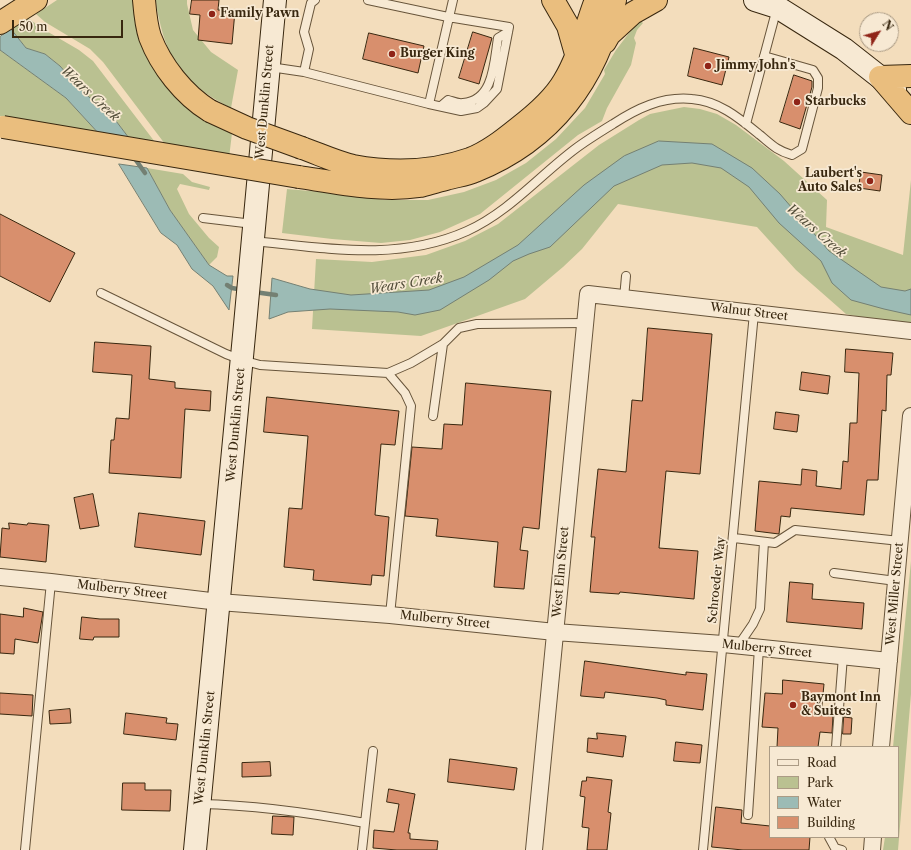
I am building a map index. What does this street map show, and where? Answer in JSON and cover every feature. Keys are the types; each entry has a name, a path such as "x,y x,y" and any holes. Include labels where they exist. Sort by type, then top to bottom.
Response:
{"highway":[{"path":"0,23 36,0"},
{"path":"144,0 150,37 159,56 171,75 197,103 210,111 247,128 302,148 352,165 382,170 411,170 443,166 470,158 498,144 530,119 549,101 564,82 594,5 599,0"},
{"path":"554,0 568,26 576,54"},
{"path":"599,51 615,0"},
{"path":"2,126 299,177 376,188 419,186 474,172 514,152 541,131 574,96 609,35 628,18 656,0"},
{"path":"880,77 911,76"},
{"path":"880,77 911,113"}],"main road":[{"path":"755,0 777,7 844,49 911,103"},
{"name":"West Dunklin Street","path":"194,850 219,602 275,2"}],"street":[{"name":"Walnut Street","path":"588,294 911,331"},
{"name":"West Elm Street","path":"534,850 588,294"},
{"name":"West Miller Street","path":"881,746 911,416"},
{"name":"Mulberry Street","path":"0,577 219,602 390,615 555,632 731,645 890,661"},
{"path":"872,850 873,838"}],"lane":[{"path":"304,72 309,49 304,32 311,3 315,0"},
{"path":"269,67 304,72 461,111 476,108 497,89 508,27 448,17 368,0"},
{"path":"429,104 453,0"},
{"path":"746,124 777,7"},
{"path":"203,218 253,233 350,251 391,251 434,243 467,231 490,219 574,149 634,110 654,102 673,99 691,98 710,102 732,113 780,151 792,155 802,149 818,88 818,78 813,70 764,56"},
{"path":"624,298 626,276"},
{"path":"101,293 242,360 260,364 388,372 411,363 443,344 459,328 477,324 585,323"},
{"name":"Schroeder Way","path":"703,850 731,645 734,538 754,313"},
{"path":"433,416 443,344"},
{"path":"388,372 405,394 411,406 390,615"},
{"path":"734,538 775,543 795,530 900,541"},
{"path":"731,645 753,624 760,609 764,542"},
{"path":"834,573 896,581"},
{"path":"25,850 51,582"},
{"path":"748,815 759,648"},
{"path":"836,746 844,656"},
{"path":"362,850 373,751"},
{"path":"199,804 234,805 365,823"},
{"path":"830,838 835,848 842,850"}],"green space":[{"path":"57,0 137,0 140,35 232,133 229,158 168,148 103,62 90,49 45,22 36,14"},
{"path":"156,0 187,0 193,30 211,52 238,70 231,108 206,94 186,76 178,66 165,42 156,7"},
{"path":"28,18 43,29 79,50 93,61 158,146 132,142 113,117 83,92 60,66 45,54 26,48 11,29"},
{"path":"639,20 643,23 637,30 634,38 636,43 631,65 607,108 602,121 578,135 480,214 440,232 410,240 381,243 282,233 287,189 345,194 385,200 428,200 464,192 496,180 526,163 556,139 585,108 605,74 604,70 616,50"},
{"path":"0,50 66,98 101,136 0,116"},
{"path":"684,107 700,109 717,114 736,125 784,161 827,200 826,227 903,255 911,180 911,327 846,314 796,270 757,227 618,204 582,249 525,299 421,336 312,329 316,259 372,262 426,255 465,241 498,224 599,145 639,120 650,114"},
{"path":"147,168 183,174 192,182 210,187 209,190 180,184 177,189 189,214 209,238 219,247 217,257 209,265 170,210"},
{"path":"911,561 911,694 899,838 899,746 893,746"},
{"path":"885,838 899,838 898,850 883,850"}],"water":[{"path":"11,29 26,48 45,54 60,66 83,92 113,117 132,142 101,136 66,98 0,50 0,37"},
{"path":"659,141 712,144 752,168 780,194 829,251 881,287 905,291 911,289 911,315 851,300 832,283 821,261 779,223 749,187 721,168 692,163 662,165 614,186 550,247 513,261 489,280 440,310 415,315 398,312 330,309 288,312 269,319 272,278 310,289 351,295 429,290 464,277 518,245 584,185 624,156"},
{"path":"119,164 147,168 170,210 209,265 227,276 233,276 229,310 213,286 192,269 177,245 161,233"}],"building":[{"path":"192,0 219,0 218,10 235,11 232,44 198,40 200,15 190,14"},
{"path":"473,32 492,38 479,84 459,78"},
{"path":"369,33 424,46 418,73 363,59"},
{"name":"Jimmy John's","path":"694,48 729,57 722,85 688,76"},
{"name":"Starbucks","path":"794,75 812,81 812,87 800,129 780,122"},
{"name":"Laubert's Auto Sales","path":"861,172 882,175 880,191 859,188"},
{"path":"0,214 75,253 50,302 0,276"},
{"path":"648,328 712,334 700,474 666,471 659,548 698,551 694,599 620,592 619,594 590,592 595,537 591,537 598,469 626,472 632,400 642,401"},
{"path":"95,342 151,346 149,379 175,382 175,388 211,391 210,411 185,409 181,478 109,473 111,440 114,440 116,418 129,419 132,375 93,372"},
{"path":"846,349 893,353 891,375 887,375 886,411 882,410 878,480 867,480 864,515 791,508 790,517 781,516 779,534 755,531 759,481 801,485 802,469 817,471 816,486 841,489 843,461 848,462 850,423 857,423 859,373 845,372"},
{"path":"802,372 830,376 828,394 800,390"},
{"path":"466,383 551,391 539,529 523,527 520,550 528,551 524,589 494,587 498,542 436,536 438,519 405,516 412,447 442,449 444,424 462,425"},
{"path":"267,397 399,411 395,445 381,444 375,515 389,517 384,576 372,575 371,585 313,580 314,570 284,567 289,508 302,509 308,436 264,432"},
{"path":"776,412 799,415 797,432 774,429"},
{"path":"93,494 99,526 80,529 74,498"},
{"path":"139,513 205,521 201,555 135,547"},
{"path":"9,523 49,525 46,562 0,557 2,528 9,529"},
{"path":"790,582 813,584 812,599 864,603 862,629 787,622"},
{"path":"24,608 43,612 38,643 15,639 14,654 0,653 0,614 23,617"},
{"path":"82,617 119,619 119,637 94,637 93,640 80,639"},
{"path":"585,661 686,675 686,672 707,674 703,710 666,705 666,700 657,698 605,692 604,698 581,696"},
{"name":"Baymont Inn & Suites","path":"783,680 824,684 821,715 833,716 832,733 820,732 818,746 777,746 778,728 762,727 765,693 782,694"},
{"path":"0,693 33,695 32,716 0,714"},
{"path":"70,709 71,723 50,724 49,711"},
{"path":"126,713 167,718 166,723 178,724 176,740 124,734"},
{"path":"844,717 852,718 851,734 843,734"},
{"path":"597,733 626,736 623,757 587,752 588,738 597,739"},
{"path":"676,742 702,745 700,763 674,761"},
{"path":"450,759 517,768 514,790 448,782"},
{"path":"270,762 271,776 242,777 242,763"},
{"path":"587,777 612,780 608,812 611,813 607,850 587,850 589,828 582,827 585,797 580,796 582,781 586,781"},
{"path":"123,783 145,783 145,790 171,790 170,811 122,810"},
{"path":"389,789 415,794 408,833 410,833 410,839 438,841 437,850 397,850 373,848 374,830 394,832 399,804 387,802"},
{"path":"716,807 742,810 741,823 769,826 769,838 810,838 809,850 743,850 712,847"},
{"path":"273,816 294,817 293,835 272,834"}],"waterway":[{"name":"Wears Creek","path":"133,156 145,173"},
{"name":"Wears Creek","path":"227,285 232,288 243,290"},
{"name":"Wears Creek","path":"254,292 276,295"}],"place":[{"name":"Family Pawn","path":"212,14"},
{"name":"Burger King","path":"392,54"},
{"name":"Jimmy John's","path":"708,66"},
{"name":"Starbucks","path":"797,102"},
{"name":"Laubert's Auto Sales","path":"870,181"},
{"name":"Baymont Inn & Suites","path":"793,705"}]}
